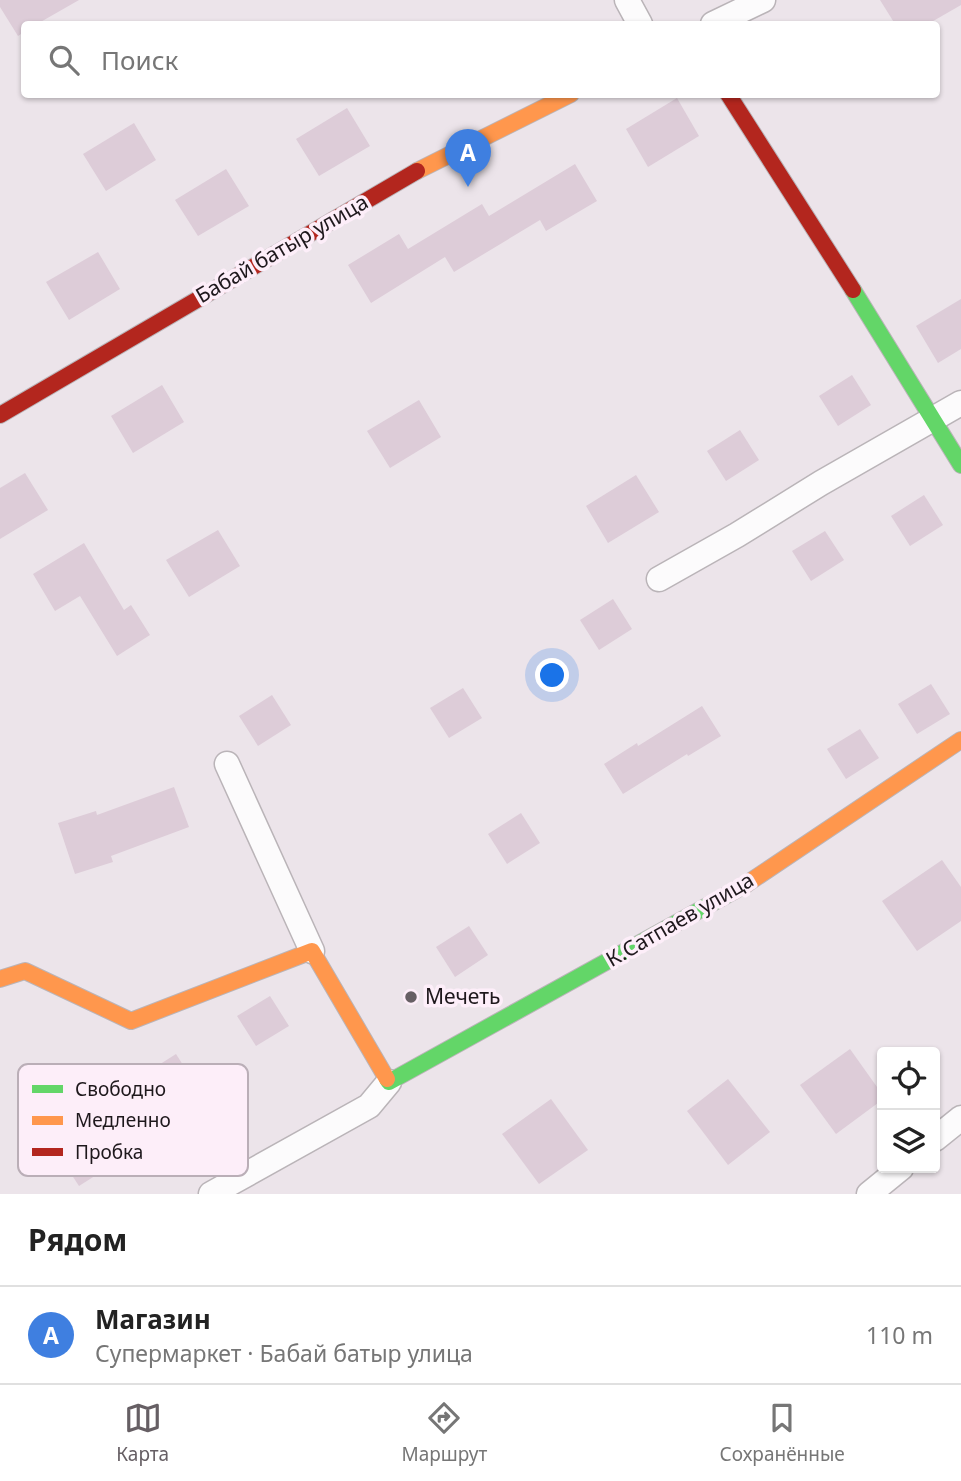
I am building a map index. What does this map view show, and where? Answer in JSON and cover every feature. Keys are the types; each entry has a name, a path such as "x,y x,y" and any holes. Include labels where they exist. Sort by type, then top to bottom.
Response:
{"street":[{"path":"627,0 638,21"},
{"path":"719,21 763,0"},
{"name":"Бабай батыр улица","path":"0,415 412,173 562,98"},
{"path":"731,98 803,208 961,465"},
{"path":"659,579 961,403"},
{"name":"К.Сатпаев улица","path":"248,1173 369,1105 389,1083 744,886 961,740"},
{"path":"227,764 312,951 389,1083"},
{"path":"0,979 25,971 131,1021 312,951"},
{"path":"940,1135 961,1118"},
{"path":"869,1194 895,1173"},
{"name":"К.Сатпаев улица","path":"211,1194 243,1176"}],"building":[{"path":"0,0 79,0 42,21 21,21 21,34 18,36 0,7"},
{"path":"880,0 961,0 961,5 933,21 893,21"},
{"path":"677,98 699,136 648,167 626,129"},
{"path":"347,108 370,146 319,176 296,139"},
{"path":"134,123 156,160 106,191 83,154"},
{"path":"575,164 597,201 546,231 540,220 454,272 445,257 371,303 348,265 399,234 408,249 482,204 489,216"},
{"path":"226,169 249,206 198,236 175,200"},
{"path":"98,252 120,289 69,320 46,282"},
{"path":"961,299 961,349 938,363 916,326"},
{"path":"852,375 871,405 838,426 819,396"},
{"path":"162,385 184,422 133,453 111,416"},
{"path":"419,400 441,437 390,468 367,431"},
{"path":"740,430 759,460 726,481 707,451"},
{"path":"25,473 48,510 0,539 0,488"},
{"path":"636,475 659,512 608,543 586,506"},
{"path":"924,495 943,525 910,546 891,516"},
{"path":"218,530 240,566 189,597 166,560"},
{"path":"825,531 844,560 811,581 792,551"},
{"path":"84,543 124,610 131,605 150,635 117,656 80,596 55,611 33,574"},
{"path":"613,599 632,629 599,650 580,620"},
{"path":"931,684 950,714 917,734 898,704"},
{"path":"463,688 482,718 449,738 430,708"},
{"path":"272,695 291,725 258,746 239,716"},
{"path":"702,706 721,736 623,794 604,764"},
{"path":"860,729 879,758 846,779 827,749"},
{"path":"174,787 189,827 111,856 113,862 75,874 58,823 96,811 97,815"},
{"path":"521,813 540,843 507,864 488,834"},
{"path":"942,860 961,887 961,921 917,951 882,901"},
{"path":"469,926 488,955 455,977 436,947"},
{"path":"270,996 289,1026 256,1046 237,1016"},
{"path":"850,1049 877,1087 877,1104 836,1134 800,1085"},
{"path":"176,1054 182,1064 160,1064"},
{"path":"728,1079 770,1132 728,1165 687,1111"},
{"path":"551,1099 588,1150 539,1184 502,1134"},
{"path":"72,1176 95,1176 79,1186"}],"traffic: fast":[{"path":"853,290 961,465"},
{"path":"387,1079 389,1082 745,885"}],"traffic: slow":[{"path":"417,171 563,98"},
{"path":"745,885 961,740"},
{"path":"0,979 25,971 131,1021 312,951 387,1079"}],"traffic: jam":[{"path":"731,98 853,290"},
{"path":"0,415 417,171"}],"place":[{"name":"Магазин","path":"468,187"},
{"name":"Мечеть","path":"411,997"}]}
